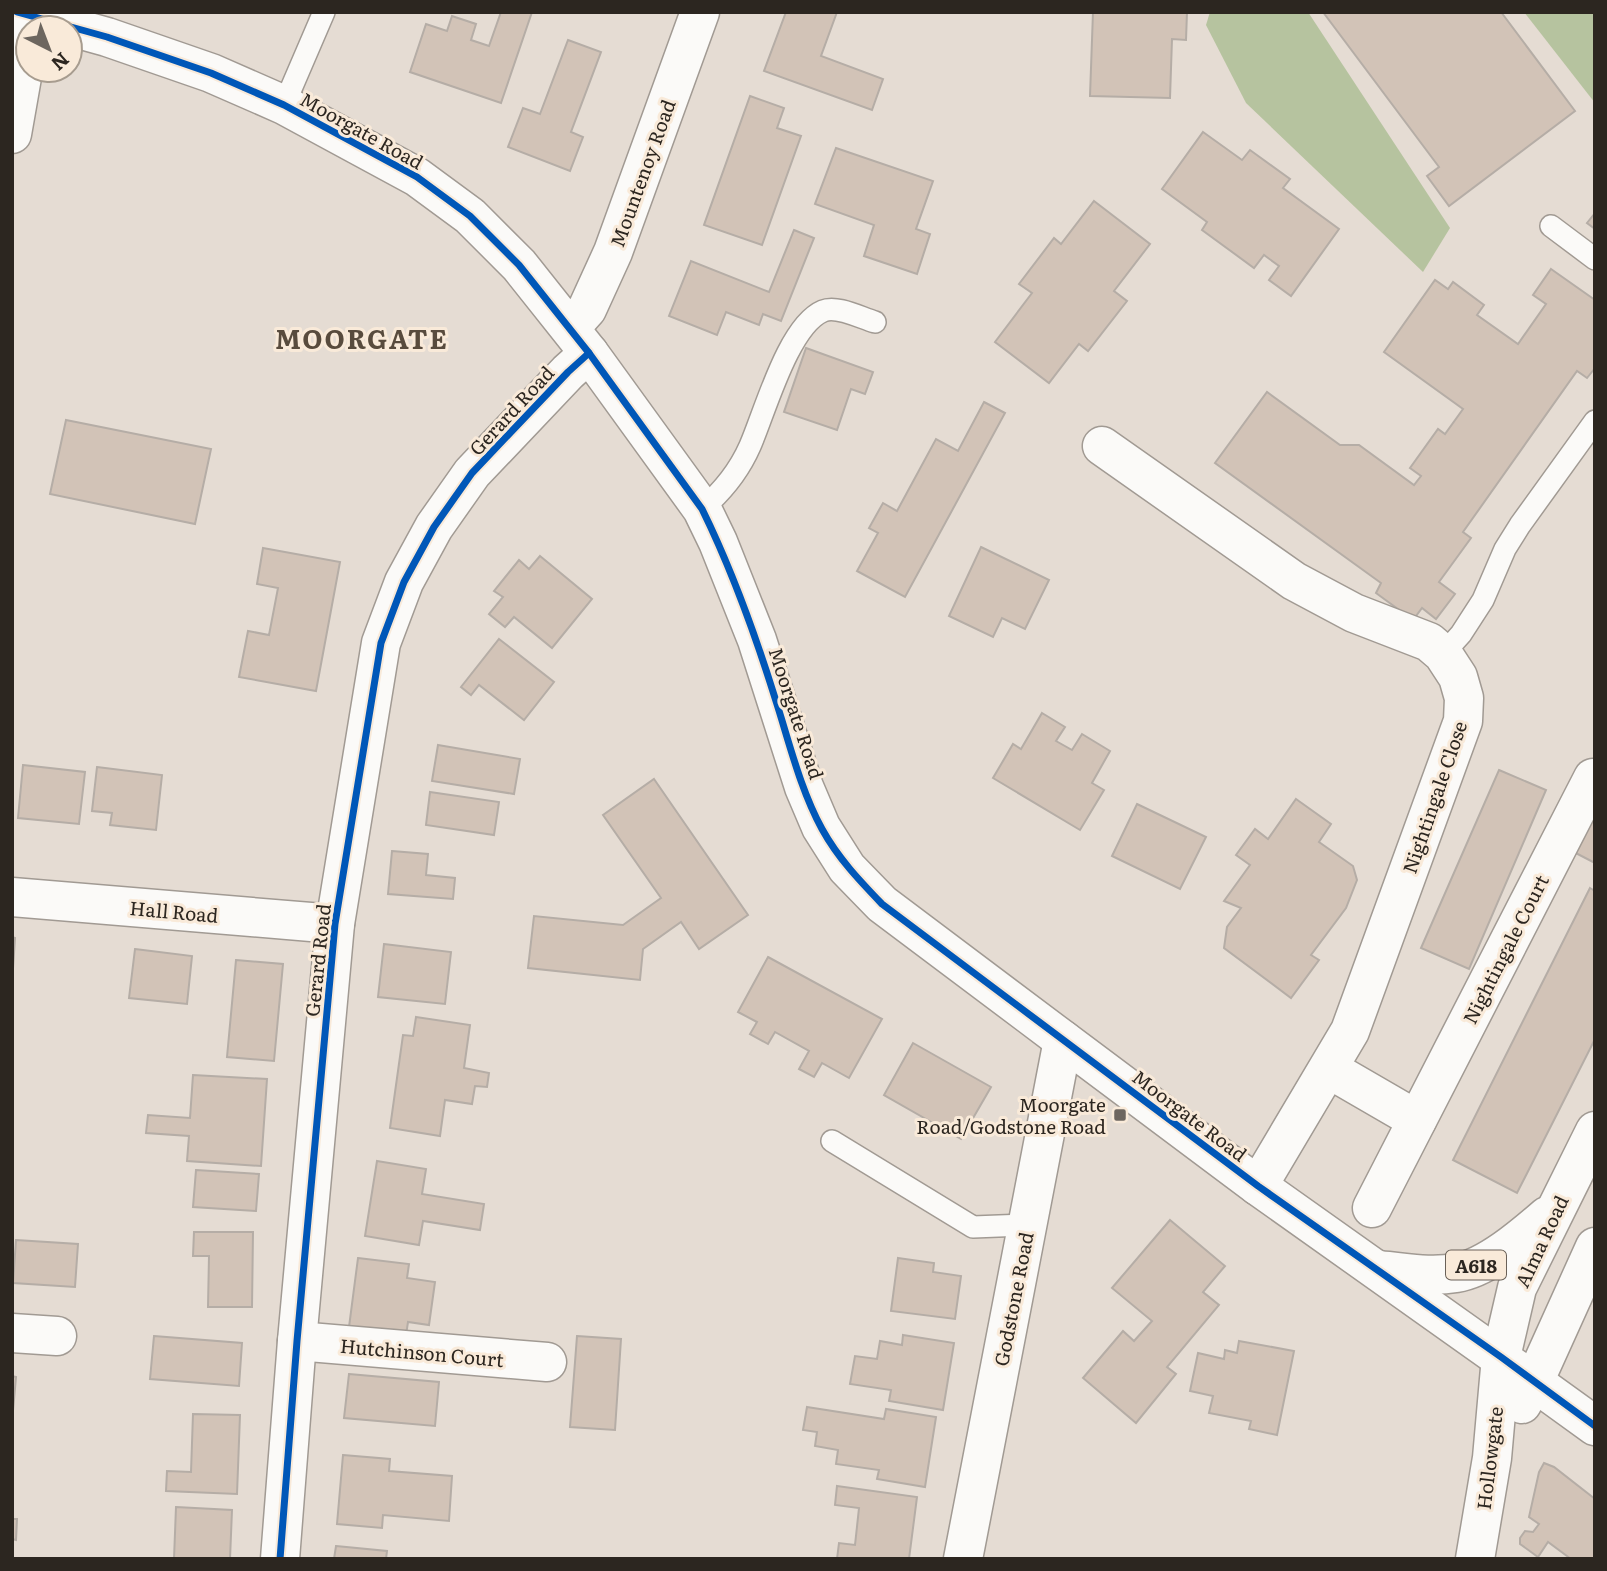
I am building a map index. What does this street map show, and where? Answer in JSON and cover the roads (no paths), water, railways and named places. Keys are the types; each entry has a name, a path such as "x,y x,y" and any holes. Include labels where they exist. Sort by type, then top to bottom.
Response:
{"street":[{"name":"Mountenoy Road","path":"580,341 587,309 613,252 701,12"},
{"name":"Moorgate Road","path":"84,33 107,37 211,73 284,105 417,177 470,216 519,265 580,341 702,509 757,640 804,787 821,827 847,868 882,904 1258,1186 1595,1426"},
{"path":"13,125 19,84"},
{"name":"Gerard Road","path":"280,1559 335,925 381,643 404,582 434,527 472,473 568,372 580,341"},
{"name":"Nightingale Close","path":"1102,446 1294,581 1354,613 1429,642 1443,654 1458,677 1464,698 1463,721 1350,1031 1258,1186"},
{"name":"Nightingale Court","path":"1372,1209 1593,778"},
{"name":"Hall Road","path":"12,897 335,925"},
{"name":"Godstone Road","path":"963,1559 1063,1040"},
{"path":"1329,1069 1417,1120"},
{"name":"Alma Road","path":"1501,1357 1517,1288 1595,1131"},
{"name":"A618","path":"1378,1270 1425,1275 1458,1273 1497,1256 1522,1238 1556,1207"},
{"path":"1492,1458 1534,1382 1595,1247"},
{"path":"12,1333 57,1336"},
{"name":"Hutchinson Court","path":"297,1341 547,1362"},
{"name":"Hollowgate","path":"1475,1559 1492,1458 1501,1357"}],"lane":[{"path":"284,105 324,12"},
{"path":"1551,226 1595,259"},
{"path":"702,509 732,478 749,447 791,345 813,318 824,310 836,310 874,322"},
{"path":"1443,654 1461,634 1483,600 1505,549 1520,525 1595,421"},
{"path":"832,1141 972,1227 1027,1225"}],"place":[{"name":"Moorgate Road/Godstone Road","path":"1120,1115"}],"district":[{"name":"MOORGATE","path":"362,337"}]}
